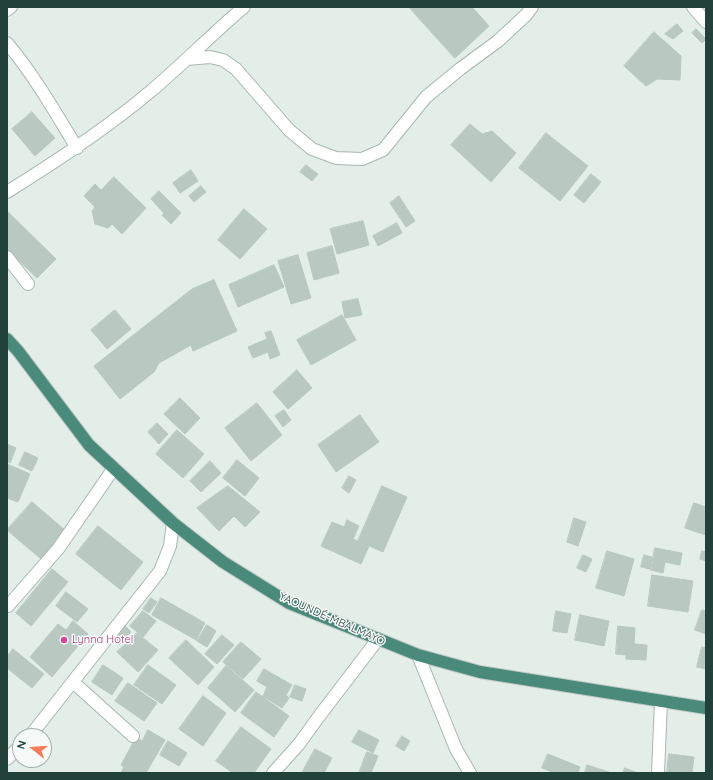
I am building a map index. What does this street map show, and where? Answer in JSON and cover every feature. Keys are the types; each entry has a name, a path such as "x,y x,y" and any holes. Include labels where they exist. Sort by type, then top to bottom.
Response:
{"highway":[{"name":"YAOUNDÉ-MBALMAYO","path":"7,339 18,351 89,445 173,523 223,562 290,603 418,655 480,672 706,708"}],"street":[{"path":"7,10 11,7"},
{"path":"7,192 77,148 108,126 151,91 244,7"},
{"path":"186,60 210,57 223,60 236,69 289,130 312,149 336,158 362,159 383,150 426,97 460,69 498,41 526,15 532,7"},
{"path":"693,7 706,22"},
{"path":"7,43 29,72 77,148"},
{"path":"7,257 28,284"},
{"path":"8,606 58,550 114,468"},
{"path":"36,728 160,571 170,546 173,523"},
{"path":"273,773 299,744 378,640"},
{"path":"418,655 456,749 470,773"},
{"path":"73,682 133,736"},
{"path":"658,773 661,701"}],"building":[{"path":"409,7 472,7 489,26 455,58"},
{"path":"677,24 683,31 673,39 665,34"},
{"path":"696,29 706,39 702,43 692,33"},
{"path":"654,32 681,56 680,80 657,79 646,86 624,66"},
{"path":"32,112 55,138 35,156 12,129"},
{"path":"470,124 482,134 492,131 516,153 491,182 451,145"},
{"path":"546,133 588,166 560,201 519,168"},
{"path":"306,165 318,174 312,181 300,172"},
{"path":"191,170 198,181 180,193 173,183"},
{"path":"591,174 601,182 584,203 574,195"},
{"path":"114,177 146,208 122,234 112,224 108,228 95,224 92,211 95,207 84,196 95,184 101,190"},
{"path":"201,186 206,192 194,202 189,196"},
{"path":"159,191 181,213 171,224 162,215 164,213 151,199"},
{"path":"399,196 415,221 406,227 390,203"},
{"path":"244,209 267,229 240,259 218,240"},
{"path":"7,211 56,259 37,278 7,249"},
{"path":"363,221 369,245 337,254 330,229"},
{"path":"397,223 402,233 378,246 373,236"},
{"path":"332,246 339,273 314,280 307,253"},
{"path":"298,255 311,298 291,304 278,261"},
{"path":"274,265 284,287 238,307 229,285"},
{"path":"214,280 237,331 193,351 191,345 159,363 154,372 120,399 94,366 192,289"},
{"path":"358,299 362,315 345,318 342,302"},
{"path":"115,310 131,329 107,349 91,330"},
{"path":"342,315 356,340 311,365 297,340"},
{"path":"271,331 280,355 270,359 268,352 253,358 248,347 267,339 265,333"},
{"path":"297,370 312,388 288,409 273,392"},
{"path":"180,398 200,418 185,434 164,414"},
{"path":"257,403 282,435 251,461 225,428"},
{"path":"284,410 291,420 283,427 275,416"},
{"path":"360,415 379,442 336,472 318,445"},
{"path":"157,423 168,434 159,444 148,432"},
{"path":"177,430 204,454 183,478 156,454"},
{"path":"7,444 16,448 10,463 7,461"},
{"path":"25,452 38,458 32,471 19,465"},
{"path":"237,460 259,478 245,496 223,478"},
{"path":"210,461 221,473 201,492 190,481"},
{"path":"7,464 30,474 18,502 7,498"},
{"path":"349,476 356,480 349,493 342,488"},
{"path":"228,486 260,512 245,527 234,516 219,531 197,508"},
{"path":"382,486 407,497 383,552 358,541"},
{"path":"32,502 66,531 41,559 7,530"},
{"path":"694,503 706,507 706,535 685,528"},
{"path":"574,518 586,522 578,546 567,542"},
{"path":"347,520 359,526 353,539 369,546 361,564 321,546 332,522 344,527"},
{"path":"98,526 143,562 121,590 76,554"},
{"path":"655,548 682,553 680,565 665,562 663,573 651,570"},
{"path":"607,551 634,559 624,596 596,588"},
{"path":"702,551 706,552 706,561 700,559"},
{"path":"583,555 592,559 586,572 577,568"},
{"path":"644,555 652,557 650,569 641,567"},
{"path":"52,569 68,582 31,626 16,613"},
{"path":"652,575 693,581 688,612 648,606"},
{"path":"66,592 88,609 77,622 56,606"},
{"path":"151,598 157,602 149,613 143,609"},
{"path":"161,598 205,623 196,640 152,615"},
{"path":"702,610 706,611 706,634 695,630"},
{"path":"143,611 156,621 143,637 130,626"},
{"path":"556,611 571,614 567,633 553,631"},
{"path":"580,615 609,621 604,646 575,640"},
{"path":"73,621 88,634 52,677 30,657 58,624 66,630"},
{"path":"207,625 216,631 207,647 197,641"},
{"path":"125,626 131,632 119,645 112,638"},
{"path":"618,626 635,628 634,644 647,645 646,660 626,659 626,655 616,654"},
{"path":"137,633 158,650 138,672 117,652"},
{"path":"222,635 234,645 217,664 205,654"},
{"path":"186,640 214,667 198,685 169,658"},
{"path":"241,642 261,659 243,679 223,662"},
{"path":"702,647 706,648 706,669 697,667"},
{"path":"13,649 44,674 32,688 7,668 7,657"},
{"path":"103,665 123,678 112,695 92,682"},
{"path":"148,665 176,685 162,704 134,685"},
{"path":"226,666 254,690 235,712 208,688"},
{"path":"264,669 292,685 286,695 289,698 282,708 263,696 267,687 257,681"},
{"path":"128,683 157,703 144,721 115,701"},
{"path":"295,685 306,689 302,701 290,697"},
{"path":"256,692 289,716 274,737 241,713"},
{"path":"203,696 226,713 203,746 179,729"},
{"path":"241,727 271,749 254,773 233,773 216,761"},
{"path":"148,730 165,740 146,773 121,773 124,767 121,765 136,737 142,741"},
{"path":"359,730 379,740 373,753 352,742"},
{"path":"402,736 410,741 404,751 396,746"},
{"path":"168,741 187,753 179,766 160,755"},
{"path":"315,749 332,758 324,773 302,773"},
{"path":"367,752 378,756 371,773 359,773"},
{"path":"548,754 580,767 578,773 555,773 542,768"},
{"path":"669,754 694,757 692,773 667,773"},
{"path":"587,765 609,772 609,773 585,773"},
{"path":"625,768 638,773 623,773"}],"place":[{"name":"Lynna Hotel","path":"64,640"}]}
